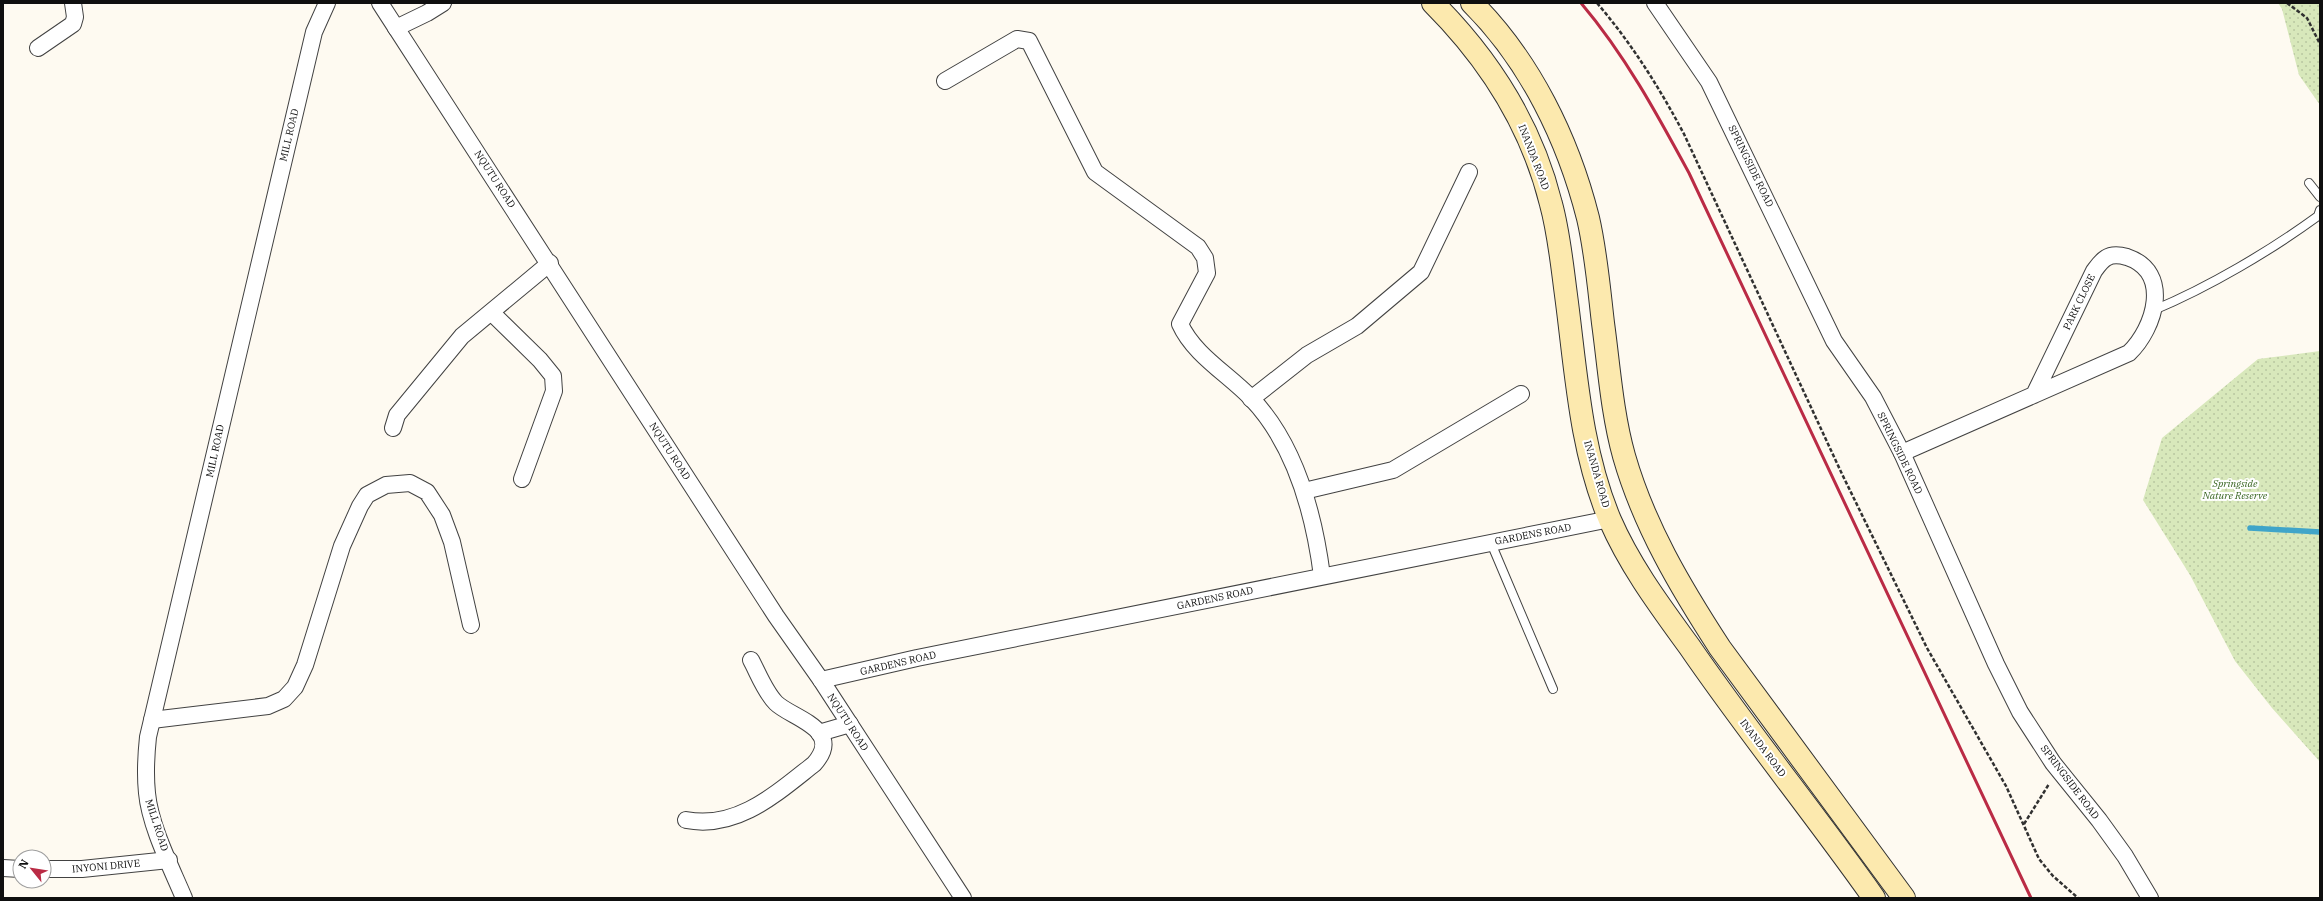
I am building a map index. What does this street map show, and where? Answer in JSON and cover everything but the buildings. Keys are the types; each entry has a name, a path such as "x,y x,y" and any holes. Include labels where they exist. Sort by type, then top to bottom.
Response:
{"main road":[{"name":"INANDA ROAD","path":"1434,3 1451,20 1494,76 1506,95 1537,159 1552,204 1560,250 1578,402 1591,459 1610,519 1633,564 1709,676 1874,898"},
{"path":"1472,3 1490,22 1528,74 1550,114 1570,160 1588,219 1615,413 1623,454 1640,503 1660,546 1683,589 1720,648 1904,898"}],"street":[{"path":"38,48 73,24 75,17 73,3"},
{"name":"MILL ROAD","path":"184,898 169,860 147,794 145,763 152,720 312,39 318,20 327,3"},
{"name":"NQUTU ROAD","path":"380,3 550,263 776,616 821,680 962,898"},
{"path":"396,28 427,13 443,3"},
{"name":"SPRINGSIDE ROAD","path":"1655,3 1709,82 1834,341 1873,397 1902,453 1996,664 2020,712 2054,764 2099,820 2138,875 2150,898"},
{"path":"945,81 1017,39 1029,41 1095,172 1198,247 1205,258 1207,273 1180,324 1186,338 1251,399 1276,429 1304,491 1319,551 1322,576"},
{"path":"1251,399 1307,355 1357,326 1421,272 1469,172"},
{"name":"PARK CLOSE","path":"1902,453 2034,395 2129,353 2144,335 2151,323 2154,310 2153,284 2149,274 2142,265 2123,256 2107,257 2094,271 2034,395"},
{"path":"393,428 397,415 462,336 492,313 550,263"},
{"path":"492,313 540,360 553,376 554,391 522,479"},
{"path":"1304,491 1393,470 1522,394"},
{"path":"152,720 268,706 284,698 295,687 305,665 342,546 360,506 367,495 386,485 410,483 427,492 442,514 452,542 471,625"},
{"name":"GARDENS ROAD","path":"821,680 917,658 1610,519"},
{"path":"751,660 774,701 783,709 809,722 824,732"},
{"path":"824,732 850,724"},
{"path":"686,820 700,823 722,820 757,807 818,759 824,732"},
{"name":"INYONI DRIVE","path":"52,869 82,869 169,860"}],"lane":[{"path":"2309,183 2320,196"},
{"path":"2154,310 2176,300 2285,240 2318,216 2320,210"},
{"path":"1491,543 1553,689"}],"path":[{"path":"1597,3 1618,28 1659,87 1684,134 1842,474 1920,634 2006,786 2039,859 2053,876 2078,898"},
{"path":"2287,3 2307,18 2320,44"},
{"path":"2024,825 2051,781 2054,764"}],"green space":[{"path":"2278,3 2320,3 2320,105 2299,75 2282,9"},
{"name":"Springside Nature Reserve","path":"2320,351 2320,762 2272,708 2235,661 2190,575 2143,500 2162,438 2258,359"}],"waterway":[{"path":"2250,528 2320,532"}],"railway":[{"path":"1581,3 1612,43 1640,85 1689,173 2031,898"}]}
